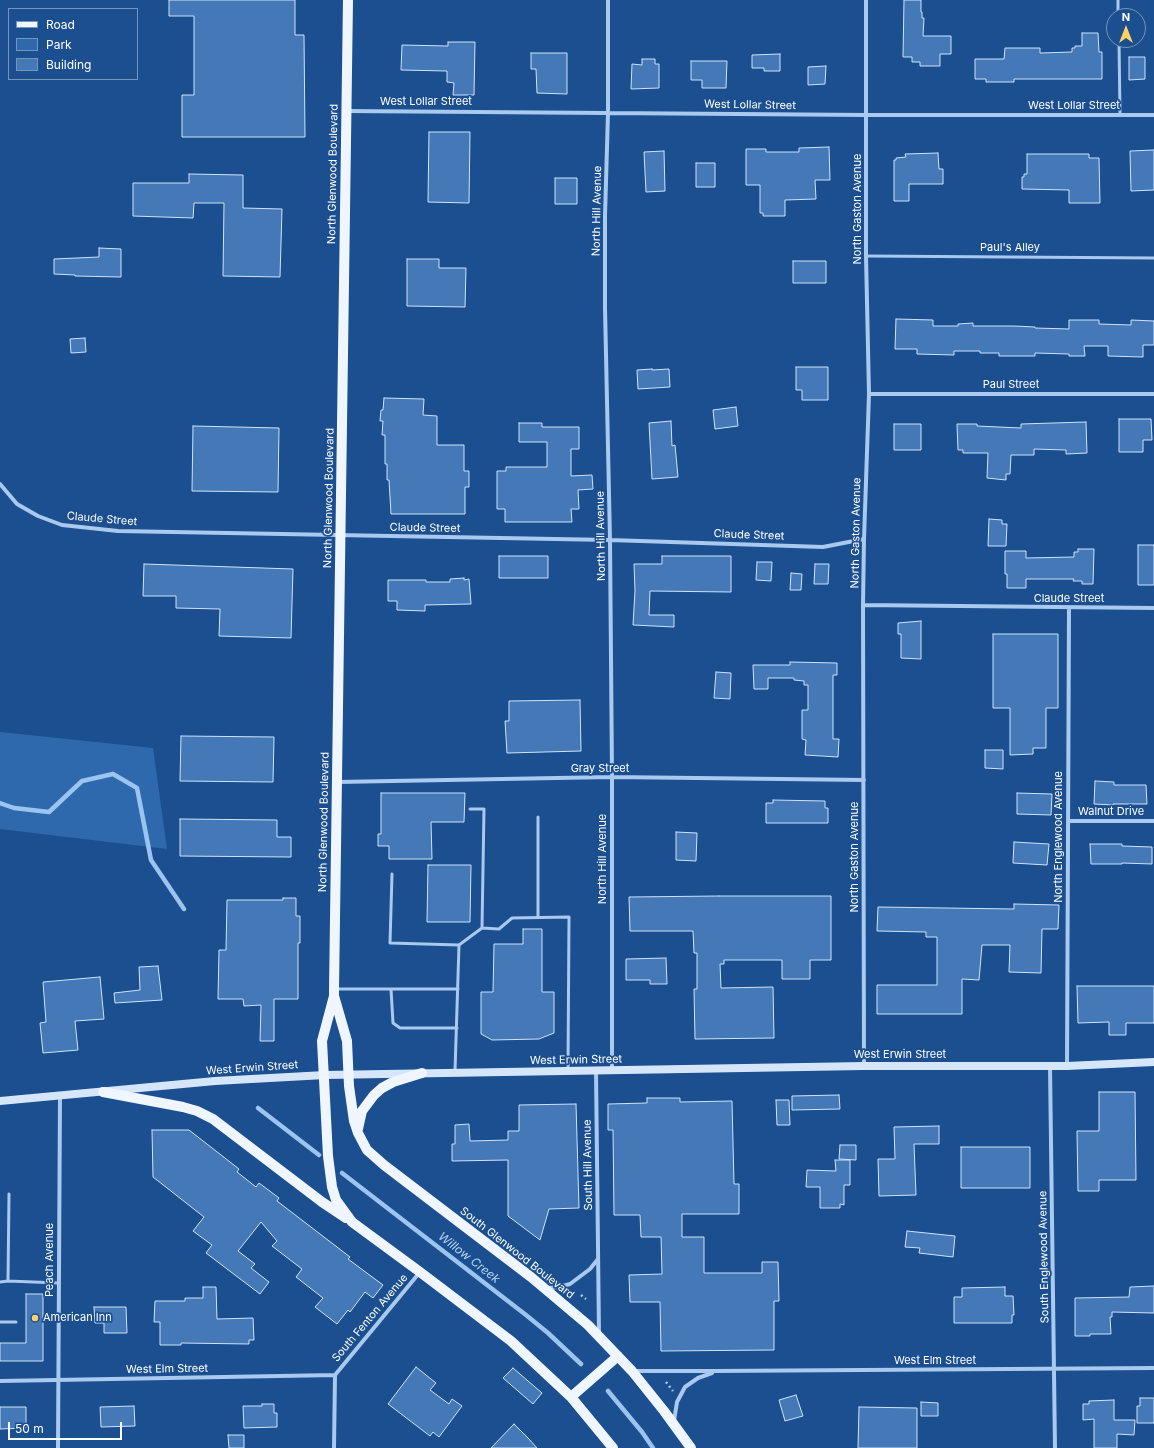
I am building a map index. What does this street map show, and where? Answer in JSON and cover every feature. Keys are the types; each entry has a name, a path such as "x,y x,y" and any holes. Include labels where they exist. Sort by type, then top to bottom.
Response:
{"main road":[{"name":"North Glenwood Boulevard","path":"325,1075 322,1042 334,993 348,0"},
{"name":"North Glenwood Boulevard","path":"334,993 347,1041 348,1074"},
{"name":"West Erwin Street","path":"0,1101 215,1081 348,1074 568,1072 864,1066 1067,1066 1154,1062"},
{"path":"358,1133 362,1111 374,1095 382,1088 393,1082 422,1073"},
{"name":"South Glenwood Boulevard","path":"348,1074 351,1104 358,1133 372,1155 544,1288 588,1325 632,1371 674,1423 691,1448"},
{"path":"325,1075 328,1156 332,1187 336,1200 352,1222"},
{"path":"103,1092 183,1107 197,1111 213,1119 322,1202 420,1272 511,1342 572,1397 613,1448"},
{"path":"572,1397 618,1356"}],"street":[{"name":"North Hill Avenue","path":"608,0 605,308 610,540 612,1071"},
{"name":"North Gaston Avenue","path":"864,1066 863,605 868,394 866,256 866,0"},
{"name":"West Lollar Street","path":"346,111 867,115 1154,115"},
{"name":"Paul Street","path":"868,394 1154,394"},
{"name":"Claude Street","path":"0,484 17,504 38,516 62,525 118,531 610,540 823,547 864,539"},
{"name":"Claude Street","path":"863,605 1154,608"},
{"name":"North Englewood Avenue","path":"1067,1066 1069,608"},
{"name":"Gray Street","path":"337,782 612,777 864,780"},
{"name":"Walnut Drive","path":"1068,821 1154,821"},
{"name":"South Englewood Avenue","path":"1050,1066 1056,1448"},
{"name":"South Hill Avenue","path":"596,1071 599,1337"},
{"name":"Peach Avenue","path":"58,1448 60,1096"},
{"path":"544,1288 567,1286 583,1276 598,1258"},
{"name":"South Fenton Avenue","path":"334,1448 335,1375 420,1272"},
{"name":"West Elm Street","path":"632,1371 1154,1368"},
{"name":"West Elm Street","path":"674,1423 676,1402 685,1387 690,1382 715,1371"},
{"name":"West Elm Street","path":"0,1381 335,1375"}],"lane":[{"path":"1119,48 1120,115"},
{"name":"Paul's Alley","path":"866,256 1154,258"},
{"path":"470,809 484,809 482,928"},
{"path":"538,817 538,918"},
{"path":"392,874 390,943 459,945 482,928 498,929 512,918 569,918 568,1072"},
{"path":"455,1073 459,945"},
{"path":"334,993 391,989 458,989"},
{"path":"391,989 393,1023 400,1028 457,1028"},
{"path":"8,1281 9,1194"},
{"path":"0,1282 59,1283"},
{"path":"0,1322 16,1322"}],"path":[{"path":"581,1294 586,1299"},
{"path":"666,1382 674,1392"}],"green space":[{"path":"0,732 153,748 167,849 0,829"}],"building":[{"path":"169,0 295,0 295,35 304,35 305,137 182,137 182,95 194,95 194,16 169,16"},
{"path":"904,0 921,0 922,18 924,18 923,36 951,36 951,54 940,54 940,66 920,66 920,62 912,62 912,57 903,57"},
{"path":"1082,33 1098,33 1099,52 1102,52 1102,79 1014,79 1014,82 986,82 986,79 975,79 975,59 1004,59 1005,48 1040,48 1040,53 1072,52 1072,48 1075,48 1075,46 1082,46"},
{"path":"448,42 475,42 474,95 453,95 454,83 447,82 447,71 401,70 402,45 448,46"},
{"path":"531,53 567,53 567,94 537,93 536,69 531,69"},
{"path":"780,54 780,71 764,71 764,68 752,68 752,55"},
{"path":"1129,57 1145,57 1145,79 1129,80"},
{"path":"642,59 655,59 655,64 659,64 659,88 631,89 632,64 642,65"},
{"path":"691,61 727,61 726,88 702,88 702,80 691,80"},
{"path":"826,66 825,84 808,85 808,67"},
{"path":"429,132 470,132 469,203 428,202"},
{"path":"829,147 830,180 815,180 816,199 785,200 785,216 763,216 763,213 760,213 760,185 746,185 746,149 766,149 766,152 799,152 799,148"},
{"path":"1154,150 1154,190 1131,191 1130,151"},
{"path":"664,151 665,191 646,192 644,152"},
{"path":"938,153 939,169 943,169 943,184 909,184 909,201 894,201 894,160 896,160 896,158 906,157 905,154"},
{"path":"1027,154 1089,154 1089,158 1099,158 1100,203 1069,203 1069,190 1022,189 1022,177 1024,177 1024,174 1027,174"},
{"path":"696,163 715,163 715,187 696,187"},
{"path":"189,174 243,175 243,208 282,209 280,277 223,276 224,203 194,203 193,218 133,216 133,183 189,183"},
{"path":"555,178 577,178 577,204 555,204"},
{"path":"99,248 121,249 121,277 54,274 54,259 99,257"},
{"path":"407,259 439,259 439,268 466,268 465,307 407,306"},
{"path":"793,261 826,261 826,283 793,283"},
{"path":"896,319 933,320 933,326 958,326 958,324 973,323 973,326 1014,326 1069,329 1069,320 1099,320 1099,324 1131,325 1131,320 1154,321 1154,345 1143,345 1143,357 1108,356 1108,346 1084,346 1085,356 1035,353 1035,356 999,356 999,353 980,353 980,351 954,351 954,355 917,354 917,349 895,349"},
{"path":"85,338 86,352 71,353 70,339"},
{"path":"796,367 828,367 828,400 802,400 802,390 796,390"},
{"path":"669,369 670,387 638,389 637,370"},
{"path":"384,398 424,399 423,415 437,416 437,445 464,445 464,471 469,471 469,487 465,487 465,514 391,514 389,480 387,480 387,464 385,464 385,435 382,435 383,421 380,421"},
{"path":"736,407 738,426 715,429 713,410"},
{"path":"1119,419 1151,419 1152,440 1143,440 1143,452 1119,452"},
{"path":"671,421 672,446 675,445 678,477 652,479 649,423"},
{"path":"1086,422 1087,453 1066,454 1066,450 1034,449 1034,455 1011,455 1010,474 1006,474 1006,480 987,478 988,453 963,453 963,450 958,450 957,424 977,424 977,426 1021,428 1021,424"},
{"path":"519,423 542,423 542,427 579,427 579,449 571,449 571,476 592,475 593,489 578,490 579,509 571,509 572,522 505,522 505,509 497,509 497,471 506,471 506,467 547,467 547,442 519,442"},
{"path":"894,424 921,424 921,450 894,450"},
{"path":"193,426 279,428 278,492 192,491"},
{"path":"989,519 1002,520 1002,524 1007,524 1006,546 988,546"},
{"path":"1138,545 1154,545 1154,585 1138,585"},
{"path":"1078,549 1094,549 1093,584 1082,584 1082,581 1073,581 1074,579 1026,579 1026,588 1007,588 1007,574 1005,574 1005,551 1026,551 1026,558 1074,557 1074,552 1078,552"},
{"path":"499,556 548,556 548,578 499,578"},
{"path":"662,556 731,556 731,592 650,591 649,615 674,615 674,627 633,625 635,591 634,564 662,564"},
{"path":"757,562 772,562 771,581 756,580"},
{"path":"144,564 293,569 291,638 219,636 220,609 176,608 176,596 143,596"},
{"path":"815,564 829,564 828,584 814,584"},
{"path":"791,573 802,574 801,590 790,590"},
{"path":"464,578 464,580 469,579 471,604 425,605 425,611 397,610 397,601 388,601 388,580 426,580 426,582 450,582 450,579"},
{"path":"921,621 921,659 901,658 901,634 898,634 898,623"},
{"path":"993,634 1058,634 1058,708 1046,708 1046,748 1033,748 1033,754 1010,755 1010,708 993,708"},
{"path":"790,662 837,663 837,675 833,675 833,739 839,739 838,757 805,755 806,740 802,739 802,710 808,710 808,685 804,685 804,681 794,680 794,678 768,678 768,689 754,689 753,665 790,665"},
{"path":"716,672 731,673 730,699 714,698"},
{"path":"580,700 581,751 507,753 505,721 509,721 509,701"},
{"path":"181,736 274,737 273,782 180,781"},
{"path":"985,750 1003,750 1003,769 985,768"},
{"path":"1095,781 1114,782 1114,785 1146,785 1147,804 1094,804"},
{"path":"381,793 465,793 464,822 431,822 432,859 389,859 389,846 378,846 378,834 381,834"},
{"path":"1017,793 1052,794 1051,815 1017,814"},
{"path":"773,800 825,801 825,808 828,808 828,823 766,823 766,803 773,803"},
{"path":"180,819 277,820 277,837 291,837 291,857 180,856"},
{"path":"676,832 697,833 696,861 676,860"},
{"path":"1014,842 1049,844 1047,865 1013,863"},
{"path":"1090,844 1122,844 1122,846 1152,847 1152,864 1091,864"},
{"path":"428,865 471,865 470,922 427,922"},
{"path":"831,896 831,960 810,960 810,979 782,979 782,960 724,960 724,964 720,964 721,988 773,987 774,1038 695,1039 694,989 697,989 697,953 694,953 693,931 630,931 629,897"},
{"path":"283,898 296,898 296,916 300,916 300,943 298,943 298,999 274,999 274,1041 260,1041 261,1005 244,1006 243,999 218,999 219,950 226,950 227,900 283,900"},
{"path":"1014,904 1059,905 1058,929 1042,929 1041,973 1009,972 1010,945 982,945 979,980 962,979 962,1014 877,1014 877,985 937,985 937,937 926,937 926,932 877,931 878,907 1014,909"},
{"path":"523,929 542,929 542,992 554,992 554,1033 539,1039 492,1040 481,1034 481,992 493,992 494,944 523,944"},
{"path":"666,958 667,984 650,984 650,980 626,980 626,959"},
{"path":"158,966 162,1000 115,1003 114,993 140,990 139,967"},
{"path":"100,977 104,1019 75,1021 78,1050 43,1053 40,1023 46,1022 43,982"},
{"path":"1077,986 1154,986 1154,1023 1126,1023 1126,1035 1109,1035 1109,1022 1078,1023"},
{"path":"1099,1092 1135,1092 1136,1180 1099,1180 1099,1191 1078,1191 1077,1131 1099,1131"},
{"path":"839,1095 840,1109 792,1110 792,1096"},
{"path":"647,1098 680,1098 680,1102 732,1101 734,1184 739,1184 739,1214 682,1214 682,1237 704,1237 704,1273 762,1273 762,1262 778,1262 779,1301 774,1301 774,1350 661,1351 660,1302 630,1302 629,1275 662,1274 661,1237 641,1237 640,1215 614,1215 613,1130 608,1130 608,1104 647,1103"},
{"path":"776,1100 789,1100 790,1125 777,1125"},
{"path":"576,1104 579,1208 549,1209 540,1240 508,1216 508,1160 452,1161 452,1144 455,1144 455,1125 469,1124 470,1141 508,1140 508,1131 519,1131 519,1105"},
{"path":"939,1126 939,1144 914,1144 916,1195 879,1196 878,1159 895,1159 894,1127"},
{"path":"152,1130 189,1130 239,1169 237,1172 256,1187 259,1183 279,1198 277,1201 350,1257 348,1259 383,1285 373,1298 365,1292 350,1312 348,1310 337,1324 315,1307 323,1298 296,1277 302,1269 272,1246 277,1241 261,1222 238,1251 255,1264 251,1268 269,1282 260,1294 206,1253 212,1245 193,1231 204,1217 153,1177"},
{"path":"840,1145 856,1145 856,1160 839,1159"},
{"path":"961,1147 1030,1147 1030,1188 961,1188"},
{"path":"835,1160 850,1160 850,1185 844,1185 844,1205 840,1204 840,1208 820,1208 820,1187 806,1187 807,1170 836,1171"},
{"path":"907,1231 955,1236 953,1257 919,1253 920,1248 905,1247"},
{"path":"1154,1286 1154,1313 1112,1312 1112,1317 1110,1317 1111,1334 1075,1336 1075,1298 1129,1297 1130,1287"},
{"path":"203,1287 216,1287 217,1319 253,1318 254,1340 249,1340 249,1344 181,1343 181,1345 160,1345 160,1322 154,1322 155,1301 185,1301 185,1298 203,1298"},
{"path":"1005,1287 1005,1296 1013,1296 1014,1315 1012,1315 1012,1323 954,1323 954,1297 962,1297 962,1288"},
{"name":"American Inn","path":"26,1294 43,1294 43,1361 0,1361 0,1343 26,1343"},
{"path":"94,1307 126,1307 127,1333 104,1333 104,1323 95,1323"},
{"path":"416,1367 436,1383 430,1390 449,1404 452,1399 462,1406 439,1437 433,1432 430,1436 388,1404"},
{"path":"513,1368 542,1393 533,1404 503,1378"},
{"path":"796,1395 803,1416 785,1421 779,1400"},
{"path":"1140,1398 1154,1398 1154,1423 1137,1423 1137,1406 1140,1406"},
{"path":"1114,1400 1114,1420 1135,1420 1134,1435 1117,1434 1117,1448 1094,1448 1094,1419 1083,1420 1083,1404 1089,1404 1089,1401"},
{"path":"921,1402 938,1403 938,1416 921,1416"},
{"path":"262,1404 274,1404 274,1413 277,1413 277,1427 244,1428 243,1406 262,1406"},
{"path":"134,1406 135,1426 101,1427 100,1407"},
{"path":"0,1407 26,1407 26,1428 0,1429"},
{"path":"859,1407 917,1408 917,1448 858,1448"},
{"path":"514,1424 537,1448 491,1448"},
{"path":"228,1435 244,1435 244,1448 229,1448"}],"waterway":[{"name":"Willow Creek","path":"0,803 14,808 49,812 82,781 113,774 137,788 151,860 184,909"},
{"name":"Willow Creek","path":"258,1108 319,1155"},
{"name":"Willow Creek","path":"342,1173 526,1315 581,1364"},
{"name":"Willow Creek","path":"608,1391 642,1432 653,1448"}],"place":[{"name":"American Inn","path":"35,1318"}]}
